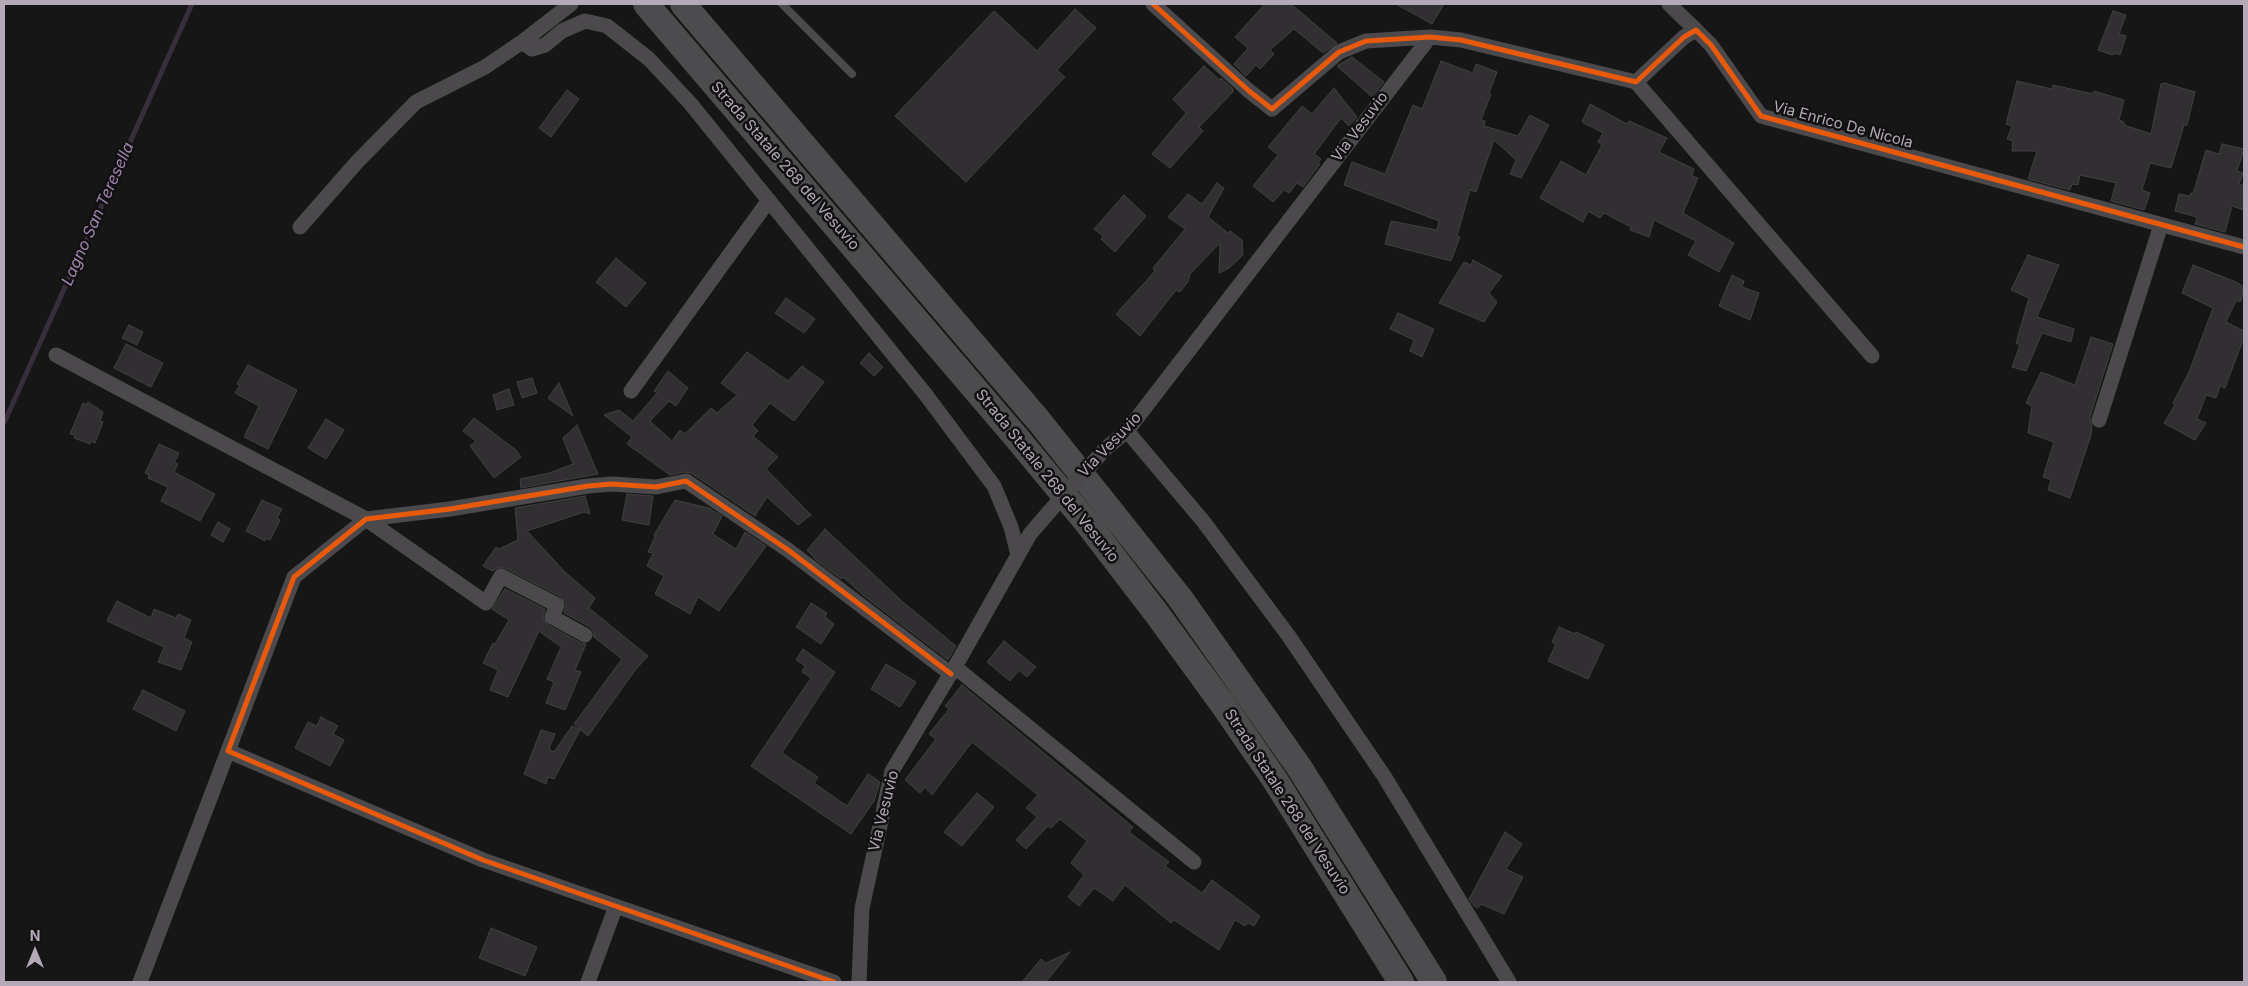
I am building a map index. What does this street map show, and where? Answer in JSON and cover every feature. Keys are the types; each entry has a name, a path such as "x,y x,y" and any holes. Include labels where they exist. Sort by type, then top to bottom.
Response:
{"highway":[{"name":"Strada Statale 268 del Vesuvio","path":"646,4 1088,524 1157,614 1274,780 1402,982"},
{"name":"Strada Statale 268 del Vesuvio","path":"683,4 1040,421 1175,590 1299,767 1434,982"}],"street":[{"path":"300,227 357,162 416,102 484,67 522,42 571,4"},
{"path":"1153,4 1249,91 1272,109 1339,52 1366,41 1430,37 1461,40 1639,79 1872,356"},
{"name":"Via Enrico De Nicola","path":"1669,4 1690,34 1711,45 1761,116 2244,248"},
{"path":"522,42 532,49 545,45 562,31 585,21 607,26 649,59 690,103 769,200 926,395 994,486 1011,527 1018,555"},
{"path":"1639,79 1690,34"},
{"name":"Via Vesuvio","path":"859,982 862,908 892,771 953,670 1030,534 1105,449 1127,431 1430,37"},
{"path":"631,390 769,200"},
{"path":"2100,420 2161,225"},
{"path":"56,355 366,519 486,603 501,576 557,605 552,618 585,635"},
{"path":"1127,431 1203,521 1288,635 1384,776 1508,982"},
{"path":"140,982 294,577 366,519 450,509 588,486 612,484 656,487 686,481 788,550 953,670 1194,862"},
{"path":"228,751 484,860 834,982"},
{"path":"588,982 616,906"}],"lane":[{"path":"634,4 671,33"},
{"path":"782,4 852,74"}],"building":[{"path":"1265,4 1291,4 1337,43 1323,53 1294,29 1270,50 1274,54 1260,69 1256,65 1246,76 1234,64 1248,48 1235,37"},
{"path":"1396,4 1444,4 1432,24"},
{"path":"1075,9 1096,28 1057,70 1065,77 966,182 895,116 994,11 1037,51"},
{"path":"2113,11 2126,15 2119,34 2126,36 2120,55 2114,53 2113,55 2098,50"},
{"path":"1352,57 1384,82 1372,97 1337,66"},
{"path":"1441,61 1473,73 1476,64 1497,72 1481,120 1485,121 1484,126 1518,136 1530,115 1549,125 1521,178 1510,174 1516,160 1494,140 1476,192 1470,190 1457,236 1460,237 1451,261 1385,244 1391,221 1437,230 1439,221 1344,185 1352,162 1385,174 1413,105 1422,109"},
{"path":"1204,66 1220,80 1221,78 1233,89 1233,92 1199,127 1203,131 1170,168 1152,154 1186,113 1173,99"},
{"path":"2017,81 2052,89 2053,85 2093,94 2094,91 2124,100 2119,120 2124,122 2124,125 2151,134 2161,84 2165,83 2195,92 2187,125 2184,125 2171,168 2150,163 2142,190 2150,193 2144,210 2111,201 2116,183 2080,175 2078,185 2072,184 2070,190 2028,179 2037,151 2012,151 2013,141 2007,139 2012,126 2006,124"},
{"path":"1334,88 1357,117 1349,126 1341,118 1314,154 1321,159 1318,163 1320,164 1303,187 1297,183 1289,193 1284,190 1273,202 1253,186 1278,155 1268,147 1302,106 1312,114"},
{"path":"567,90 579,99 551,137 539,128"},
{"path":"1590,104 1627,124 1629,121 1667,138 1659,152 1694,169 1692,176 1698,178 1683,213 1734,243 1719,272 1688,255 1696,241 1654,220 1649,237 1630,230 1631,227 1604,213 1600,218 1588,211 1583,222 1540,198 1561,161 1586,175 1602,145 1598,142 1603,133 1582,122"},
{"path":"2222,144 2244,149 2237,171 2243,173 2239,184 2244,186 2244,210 2232,206 2225,232 2195,224 2197,217 2175,211 2179,194 2190,196 2191,193 2193,194 2206,150 2219,154"},
{"path":"1217,183 1224,188 1208,217 1228,233 1230,231 1242,240 1243,255 1229,268 1219,273 1220,243 1190,274 1188,282 1180,292 1176,290 1140,336 1116,314 1155,271 1153,268 1185,229 1168,217 1188,194 1202,204"},
{"path":"1124,195 1146,216 1115,252 1101,239 1103,236 1094,229"},
{"path":"2028,255 2059,265 2037,317 2074,329 2071,342 2042,333 2026,371 2012,367 2020,345 2016,343 2029,298 2011,290"},
{"path":"616,258 646,283 626,307 596,282"},
{"path":"1473,260 1502,276 1489,293 1497,302 1484,322 1439,303 1464,262 1471,265"},
{"path":"2193,265 2244,287 2241,301 2236,301 2226,322 2244,331 2244,337 2225,388 2220,386 2216,398 2206,395 2197,419 2206,423 2195,440 2164,423 2175,405 2173,403 2189,372 2213,308 2182,293"},
{"path":"1732,275 1744,281 1742,287 1759,293 1750,320 1719,306"},
{"path":"786,298 815,319 804,333 775,313"},
{"path":"1398,313 1434,329 1422,357 1410,351 1414,340 1390,329"},
{"path":"129,325 143,332 137,345 122,338"},
{"path":"2091,337 2113,344 2090,417 2091,435 2070,498 2048,490 2051,480 2043,477 2054,442 2028,433 2032,406 2026,403 2041,372 2075,385"},
{"path":"126,344 163,363 151,387 114,368"},
{"path":"747,352 788,381 802,366 824,382 794,421 770,403 752,425 758,431 753,436 778,457 766,469 811,515 798,525 767,497 755,516 691,473 685,472 670,475 627,444 632,437 604,415 619,410 633,421 657,393 654,391 668,371 688,388 676,406 669,401 650,421 672,441 680,430 685,434 711,408 717,413 737,395 721,383"},
{"path":"869,353 883,367 874,376 860,363"},
{"path":"248,365 297,390 268,449 244,437 259,406 235,393 240,385 237,384"},
{"path":"532,378 537,393 522,398 517,382"},
{"path":"559,383 573,416 548,398"},
{"path":"509,389 514,405 497,410 493,395"},
{"path":"88,402 103,412 100,421 103,422 95,443 91,441 90,444 74,438 75,435 70,434 83,403 87,405"},
{"path":"474,418 516,450 521,457 494,478 470,446 476,441 463,431"},
{"path":"326,419 344,430 326,459 308,448"},
{"path":"577,425 598,474 521,488 520,479 549,473 573,464 563,438"},
{"path":"159,444 179,453 174,463 178,464 174,472 215,494 200,521 161,501 168,487 148,478 149,475 145,473"},
{"path":"627,494 653,496 649,525 622,520"},
{"path":"585,496 590,514 584,512 527,531 565,572 595,598 589,608 648,656 636,669 588,736 574,724 622,659 594,637 590,627 564,613 566,604 561,597 505,568 497,568 493,571 483,566 496,547 499,549 518,540 515,508"},
{"path":"262,500 282,509 277,518 280,520 270,540 266,538 265,541 246,531"},
{"path":"675,500 709,508 722,516 713,534 736,549 745,532 766,546 719,611 698,597 690,614 655,594 664,576 647,566 653,553 648,552 655,537 654,535"},
{"path":"218,522 230,529 223,542 211,535"},
{"path":"825,529 903,602 956,646 948,660 864,596 843,577 841,579 816,560 807,550"},
{"path":"505,589 545,609 543,618 548,625 586,644 575,670 581,672 565,710 546,703 554,682 547,679 561,647 539,631 508,697 490,690 498,670 483,663 493,643 495,644 509,620 492,609"},
{"path":"117,601 151,618 154,609 176,618 178,614 191,620 184,638 192,642 181,670 158,662 164,647 107,621"},
{"path":"811,603 827,613 825,617 834,624 821,644 796,627"},
{"path":"1559,627 1575,634 1576,632 1604,645 1588,679 1548,661 1556,644 1552,642"},
{"path":"1004,641 1036,667 1027,677 1019,670 1010,681 987,662"},
{"path":"803,649 835,672 782,753 818,777 814,783 847,806 868,774 880,782 874,801 851,834 751,766 811,678 802,672 805,666 796,660"},
{"path":"886,664 916,682 900,707 871,689"},
{"path":"962,685 1133,827 1129,832 1169,862 1165,866 1202,893 1212,880 1260,916 1254,926 1248,923 1245,926 1235,920 1219,950 1174,920 1171,923 1125,885 1113,901 1094,888 1079,906 1068,897 1084,875 1071,863 1087,841 1060,819 1051,828 1048,826 1026,849 1016,840 1037,817 1026,808 1038,795 972,742 932,795 925,787 920,793 905,780 936,739 929,734 949,709 945,706"},
{"path":"143,690 185,711 176,731 133,709"},
{"path":"321,717 338,726 333,734 344,740 330,766 295,748 308,722 317,726"},
{"path":"572,726 580,730 554,779 548,777 546,784 524,774 541,730 555,734 549,749 554,752"},
{"path":"977,793 994,807 962,846 944,832"},
{"path":"1505,832 1522,844 1506,869 1523,877 1504,914 1481,904 1478,908 1469,899"},
{"path":"491,928 537,947 525,976 479,958"},
{"path":"1070,952 1046,982 1022,982 1041,959 1046,963"}],"waterway":[{"name":"Lagno San Teresella","path":"4,423 192,4"}],"cycle path":[{"path":"1153,4 1249,91 1272,109 1339,52 1366,41 1430,37 1461,40 1636,82 1684,37 1696,30 1711,45 1761,116 2244,247"},
{"path":"834,982 483,860 228,751 294,577 366,519 450,509 588,486 612,484 656,487 686,481 788,550 951,674"}]}
